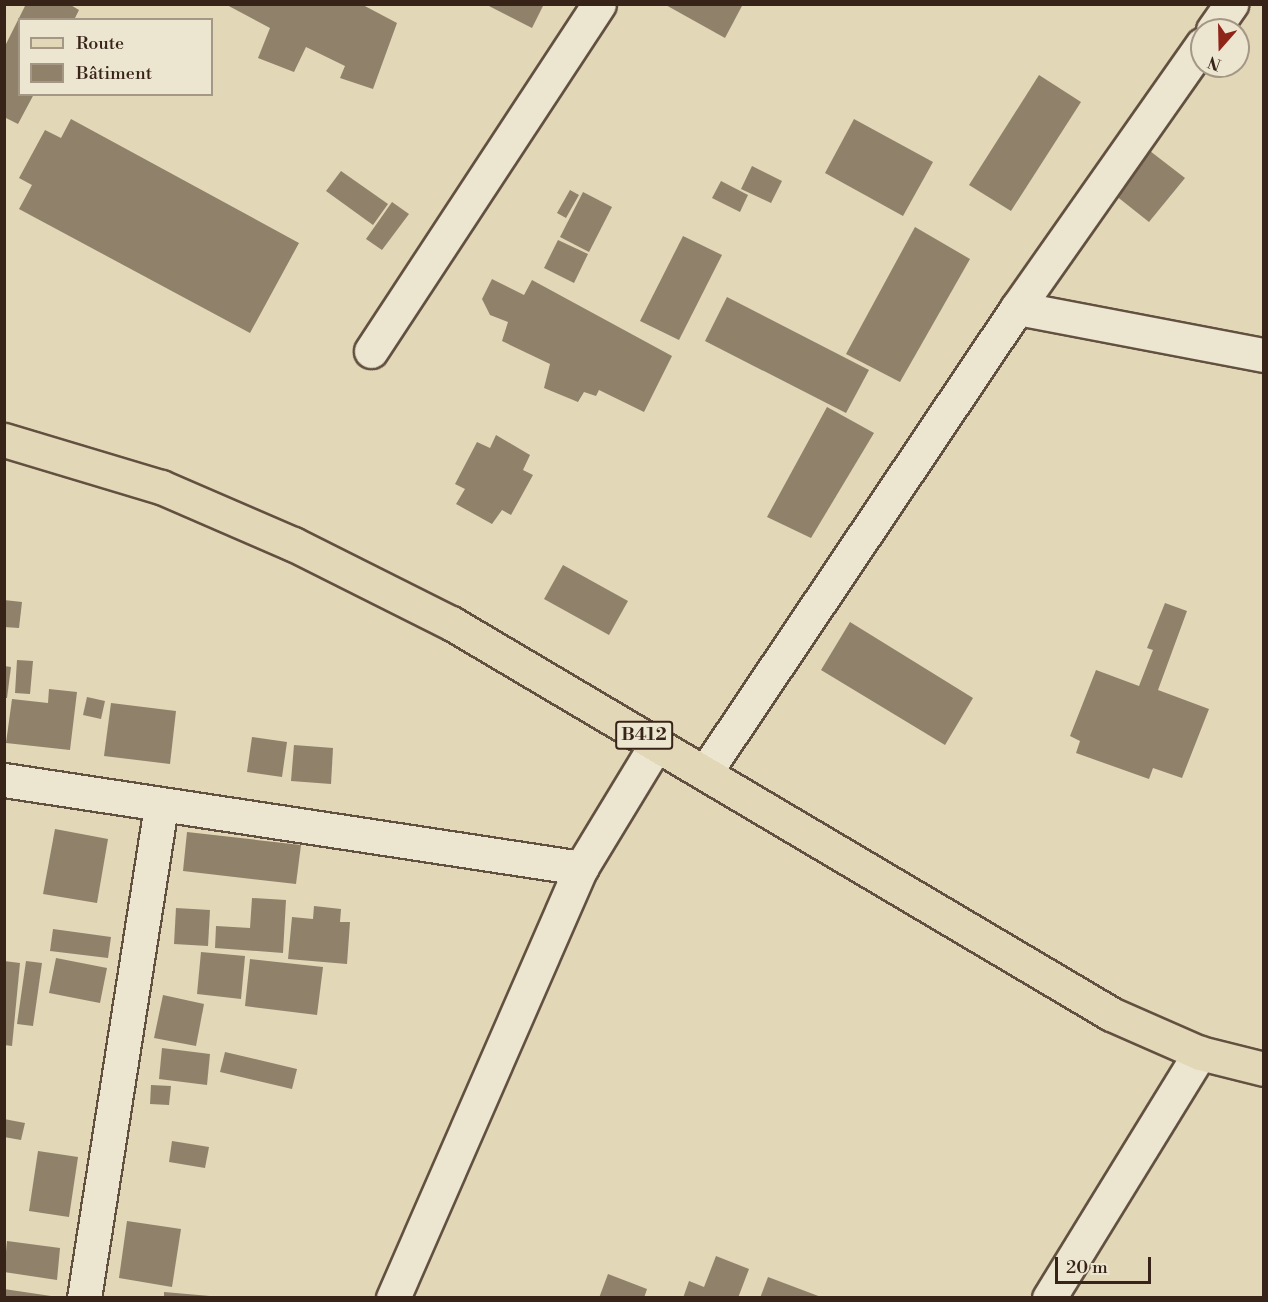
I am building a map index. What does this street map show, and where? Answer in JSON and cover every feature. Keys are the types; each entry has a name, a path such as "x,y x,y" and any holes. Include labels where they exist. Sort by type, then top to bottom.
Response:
{"main road":[{"name":"B412","path":"4,440 161,487 293,544 451,623 706,771 1005,954 1111,1014 1200,1053 1263,1069"}],"street":[{"path":"371,351 599,4"},
{"path":"1221,18 1231,4"},
{"path":"706,771 1017,308 1190,62"},
{"path":"1017,308 1263,355"},
{"path":"393,1298 581,868 657,743"},
{"path":"4,780 581,868"},
{"path":"84,1298 161,804"},
{"path":"1049,1298 1200,1053"}],"building":[{"path":"26,4 69,4 79,10 75,18 19,18"},
{"path":"225,4 361,4 397,23 373,89 340,78 345,66 306,47 294,72 258,58 270,28"},
{"path":"485,4 544,4 532,28"},
{"path":"664,4 743,4 725,38"},
{"path":"18,20 18,96 33,96 18,124 4,117 4,48"},
{"path":"1039,75 1081,102 1011,211 969,185"},
{"path":"71,119 299,243 250,333 19,209 32,185 19,178 45,130 61,138"},
{"path":"854,119 933,162 903,216 825,173"},
{"path":"1150,151 1185,178 1149,222 1115,195"},
{"path":"752,166 782,181 771,203 741,189"},
{"path":"341,171 388,204 373,225 326,191"},
{"path":"721,181 748,195 740,212 712,198"},
{"path":"570,190 579,195 566,218 557,213"},
{"path":"583,192 612,207 589,252 560,237"},
{"path":"392,202 409,214 382,250 366,239"},
{"path":"915,227 970,259 900,382 846,354"},
{"path":"683,236 722,255 679,340 640,321"},
{"path":"558,240 588,254 574,283 544,268"},
{"path":"492,279 524,295 532,280 672,356 644,412 599,390 596,396 584,392 578,402 544,388 550,364 502,341 508,322 490,315 482,299"},
{"path":"727,297 869,370 846,413 705,341"},
{"path":"827,407 874,433 811,538 767,517"},
{"path":"496,435 530,455 523,470 533,475 511,515 502,510 492,524 456,504 465,489 455,484 477,442 490,448"},
{"path":"563,565 628,601 609,635 544,599"},
{"path":"4,600 22,602 19,628 4,627"},
{"path":"1165,603 1187,611 1158,690 1209,709 1182,778 1153,768 1149,779 1076,753 1080,741 1070,736 1096,670 1139,686 1153,650 1147,648"},
{"path":"850,622 973,698 945,745 821,670"},
{"path":"17,660 33,661 30,694 15,693"},
{"path":"4,666 11,667 7,698 4,698"},
{"path":"49,689 77,692 70,750 6,743 12,699 48,703"},
{"path":"87,697 105,701 101,719 83,715"},
{"path":"111,703 176,711 170,764 104,756"},
{"path":"252,737 287,742 282,777 247,772"},
{"path":"294,745 333,748 331,784 291,781"},
{"path":"55,829 108,839 97,903 43,894"},
{"path":"187,832 301,845 296,884 183,871"},
{"path":"252,898 286,900 283,953 215,948 216,926 250,928"},
{"path":"314,906 341,909 340,922 350,922 347,964 288,959 292,917 313,919"},
{"path":"176,908 210,910 208,946 174,944"},
{"path":"53,929 111,937 108,958 50,951"},
{"path":"201,952 245,956 241,999 197,994"},
{"path":"56,958 107,968 100,1003 49,993"},
{"path":"250,959 323,967 317,1015 245,1006"},
{"path":"4,961 20,963 12,1046 4,1045"},
{"path":"26,961 42,963 33,1026 17,1024"},
{"path":"163,995 204,1004 196,1046 154,1038"},
{"path":"162,1048 210,1054 207,1085 159,1079"},
{"path":"225,1052 297,1069 292,1089 220,1072"},
{"path":"151,1085 171,1086 169,1105 150,1104"},
{"path":"4,1119 25,1123 21,1140 4,1137"},
{"path":"172,1141 209,1147 205,1168 169,1162"},
{"path":"38,1151 78,1157 69,1217 29,1211"},
{"path":"127,1221 181,1229 172,1287 119,1278"},
{"path":"7,1241 60,1248 57,1280 4,1272"},
{"path":"716,1256 749,1269 738,1298 683,1298 689,1281 704,1287"},
{"path":"608,1274 647,1289 644,1298 599,1298"},
{"path":"768,1277 821,1297 821,1298 760,1298"},
{"path":"4,1289 51,1296 51,1298 4,1298"},
{"path":"164,1292 210,1296 210,1298 164,1298"}]}
